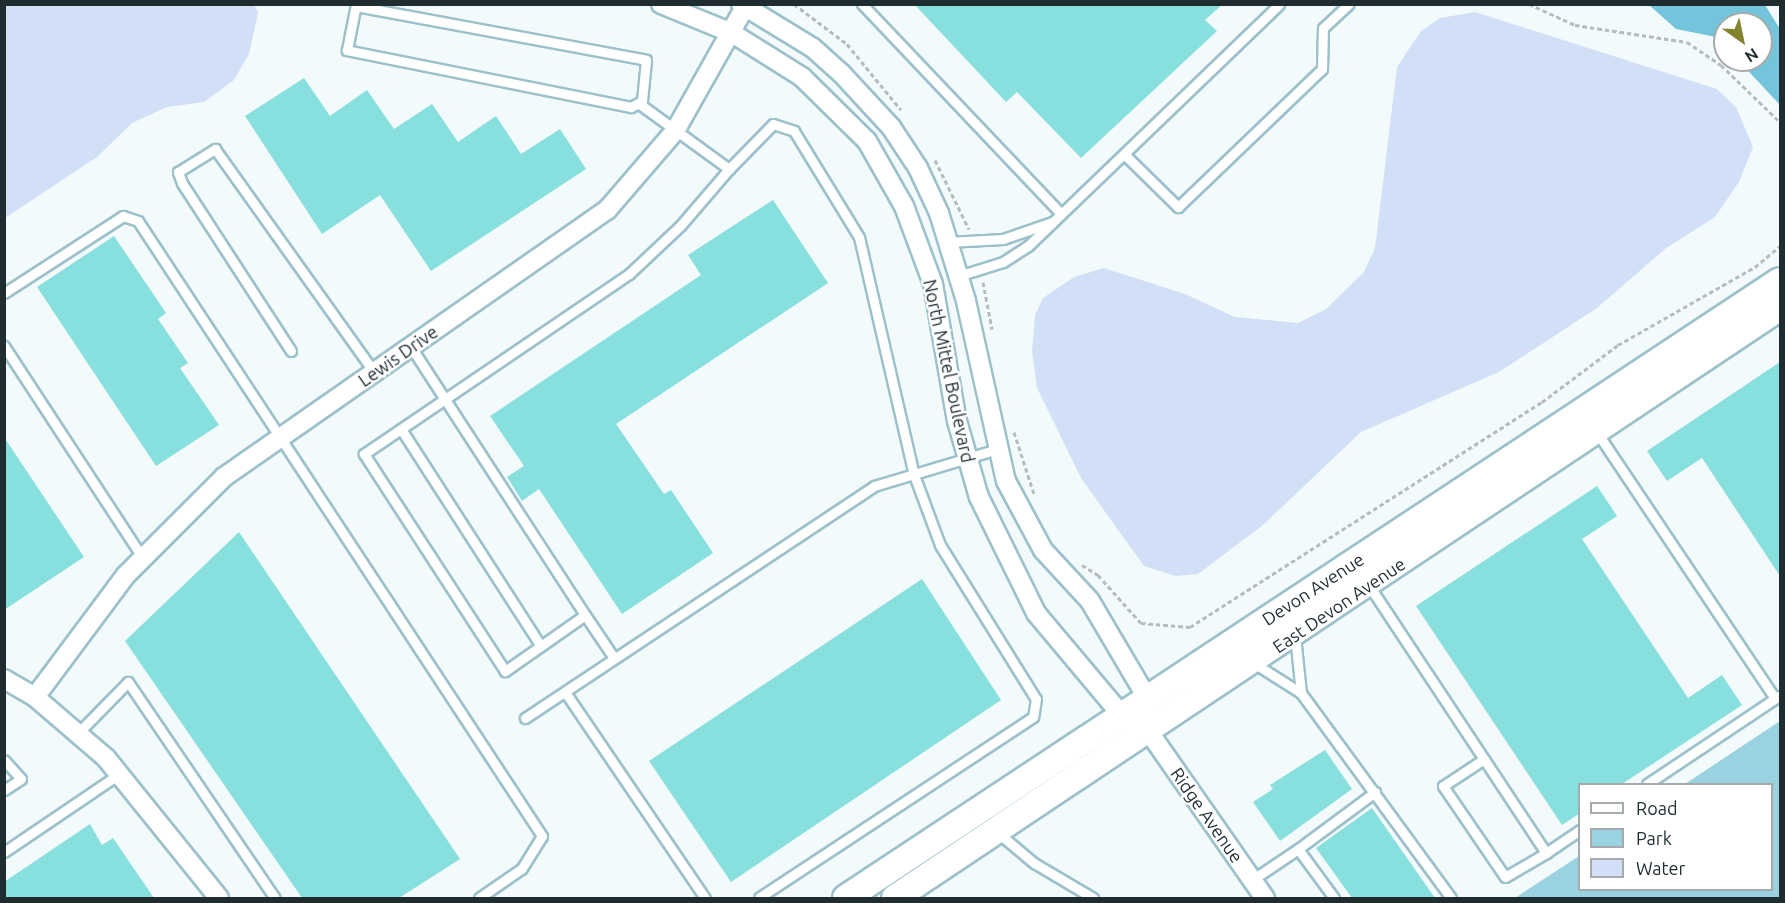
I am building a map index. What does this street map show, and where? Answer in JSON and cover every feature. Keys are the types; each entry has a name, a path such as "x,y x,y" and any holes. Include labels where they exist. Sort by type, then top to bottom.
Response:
{"main road":[{"name":"Devon Avenue","path":"846,898 1120,713 1237,639 1780,281"},
{"name":"East Devon Avenue","path":"899,898 996,831 1149,732 1597,433 1780,307"}],"street":[{"name":"North Mittel Boulevard","path":"661,4 732,33 802,77 837,108 867,141 904,206 933,284 966,460 1036,613 1120,713 1149,732"},
{"name":"North Mittel Boulevard","path":"743,6 813,48 872,105 918,168 948,242 958,276 997,449 1022,519 1090,601 1146,696 1149,732"},
{"name":"Lewis Drive","path":"35,697 142,557 224,477 607,210 675,131 732,33 743,6"},
{"path":"4,679 35,697 119,774 218,898"},
{"name":"Ridge Avenue","path":"1149,732 1265,898"}],"lane":[{"path":"862,4 1058,218"},
{"path":"958,276 980,269 1029,245 1279,4"},
{"path":"1124,154 1178,207 1322,69 1323,28 1349,4"},
{"path":"641,105 646,60 356,5 347,50 631,107 641,105 729,169"},
{"path":"585,615 505,671 364,454 628,274 681,226 729,169 772,124 794,131 859,237 914,475 940,545 1036,699 1033,717 759,898"},
{"path":"291,351 182,183 178,172 215,149 374,372"},
{"path":"4,293 123,216 138,221 283,436 542,836 521,869 479,898"},
{"path":"948,242 1003,239 1058,218"},
{"path":"4,346 142,557"},
{"path":"411,347 443,400 614,658"},
{"path":"1582,412 1778,697 1649,783"},
{"path":"401,429 541,646"},
{"path":"525,718 874,486 997,449"},
{"path":"1353,563 1546,852"},
{"path":"1295,634 1301,693"},
{"path":"1237,639 1253,663 1301,693 1451,898"},
{"path":"77,734 129,682 275,898"},
{"path":"565,692 705,898"},
{"path":"1484,759 1443,786 1505,877 1578,831"},
{"path":"4,760 21,778 4,790"},
{"path":"4,852 119,774"},
{"path":"1252,880 1375,792"},
{"path":"996,831 1034,863 1094,898"},
{"path":"1298,849 1334,898"}],"path":[{"path":"794,4 847,44 907,119"},
{"path":"1529,4 1575,25 1687,42 1721,65 1780,122"},
{"path":"932,156 972,241"},
{"path":"1076,562 1098,575 1141,623 1190,627 1542,402 1618,345 1755,267 1780,246"},
{"path":"980,269 993,336"},
{"path":"1012,426 1035,498"}],"green space":[{"path":"1780,721 1780,898 1515,898 1578,857 1578,891 1773,891 1773,783 1687,783"}],"shaded area":[{"path":"1649,5 1765,5 1769,12 1713,12 1713,36 1676,29"},
{"path":"1773,18 1780,29 1780,105 1749,72 1773,72"}],"water":[{"path":"5,4 254,4 258,13 249,54 234,80 204,102 167,107 132,123 97,157 5,218"},
{"path":"1475,12 1717,89 1736,107 1753,147 1739,182 1715,217 1665,249 1597,308 1499,372 1361,432 1263,525 1198,574 1176,576 1144,566 1081,478 1037,388 1032,351 1035,315 1043,298 1074,277 1104,268 1185,294 1235,317 1298,323 1326,309 1364,272 1375,248 1397,67 1421,31 1440,18"}],"building":[{"path":"914,4 1223,4 1205,20 1217,31 1081,158 1017,92 1006,102"},
{"path":"304,78 330,116 367,90 394,129 432,104 458,142 496,116 521,154 560,129 586,169 431,271 380,195 322,234 245,116"},
{"path":"773,200 828,283 616,424 664,494 671,490 713,553 622,614 539,489 522,501 507,477 524,466 490,416 701,275 688,255"},
{"path":"114,236 166,313 158,319 188,363 180,368 219,425 156,466 37,287"},
{"path":"1780,362 1780,576 1702,458 1667,481 1647,451"},
{"path":"4,437 84,557 4,610"},
{"path":"1597,486 1617,516 1582,539 1688,698 1722,675 1742,705 1624,783 1578,783 1578,814 1562,825 1416,606"},
{"path":"239,532 460,859 399,898 302,898 125,641"},
{"path":"922,579 1001,700 731,882 649,761"},
{"path":"1325,750 1352,789 1280,841 1253,802 1273,789 1270,785"},
{"path":"1372,808 1435,898 1352,898 1316,848"},
{"path":"90,824 102,845 113,838 154,898 4,898 4,882"}]}
